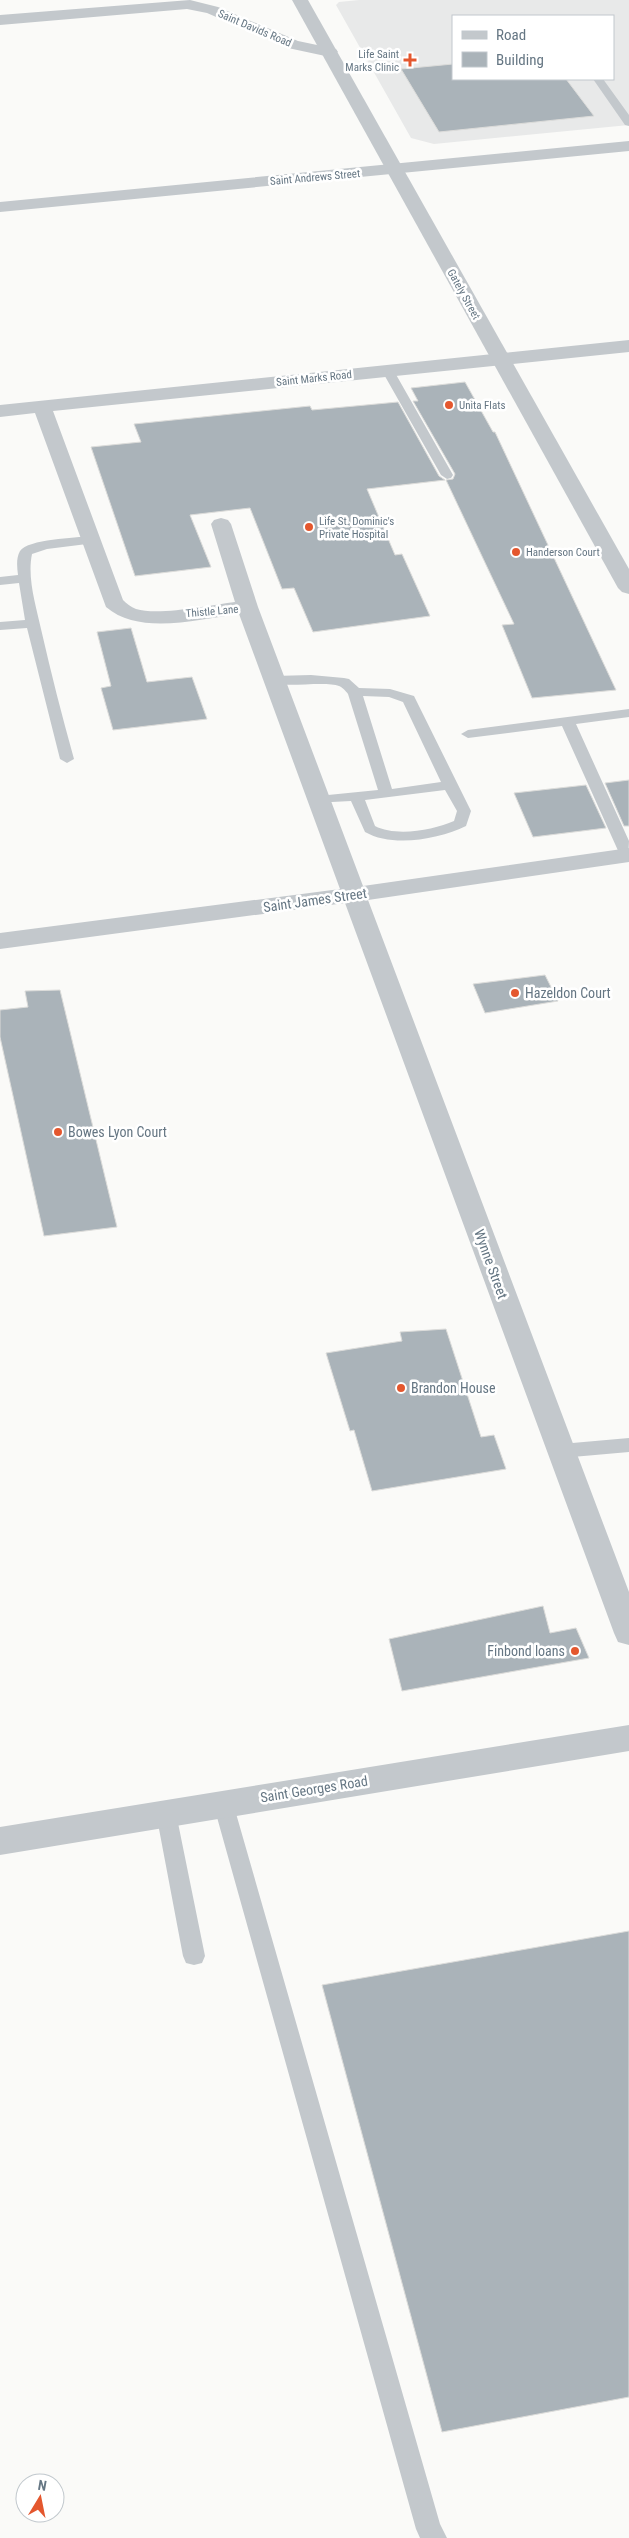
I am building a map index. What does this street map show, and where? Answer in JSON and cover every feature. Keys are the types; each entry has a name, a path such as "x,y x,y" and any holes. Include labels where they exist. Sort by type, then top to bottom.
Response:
{"street":[{"name":"Gately Street","path":"300,0 629,588"},
{"name":"Saint Davids Road","path":"0,20 188,4 212,10 294,45 330,52"},
{"name":"Saint Andrews Street","path":"0,207 629,146"},
{"name":"Saint Marks Road","path":"0,412 629,346"},
{"name":"Thistle Lane","path":"42,407 113,603 121,610 134,615 157,616 247,607 353,895"},
{"path":"221,524 247,607"},
{"name":"Saint James Street","path":"0,941 353,895 629,855"},
{"name":"Wynne Street","path":"353,895 629,1633"},
{"name":"Saint Georges Road","path":"0,1841 629,1738"}],"lane":[{"path":"599,80 629,123"},
{"path":"388,371 447,475"},
{"path":"67,759 32,623 23,578 22,556 27,551 90,540"},
{"path":"0,581 23,578"},
{"path":"0,626 32,623"},
{"path":"274,680 311,679 344,682 355,692 386,794"},
{"path":"355,692 390,693 410,699 464,811 461,823 452,829 423,833 377,833 370,829 357,797"},
{"path":"468,734 629,713"},
{"path":"566,721 629,855"},
{"path":"318,800 386,794 450,785"},
{"path":"561,1451 629,1445"},
{"path":"223,1803 426,2520 434,2538"},
{"path":"166,1813 194,1956"}],"shaded area":[{"name":"Life Saint Marks Clinic","path":"359,0 629,0 629,125 434,144 411,138 336,5 339,2"}],"building":[{"path":"452,64 452,80 567,80 594,116 439,132 401,69"},
{"path":"465,382 493,432 495,432 616,690 532,698 502,625 514,624 446,480 453,479 455,474 413,401 418,401 411,388"},
{"name":"Life St. Dominic's Private Hospital","path":"398,402 439,476 445,480 367,489 395,555 402,554 430,616 313,632 294,588 282,589 250,508 190,515 211,567 135,576 91,447 141,442 134,424 310,406 312,410"},
{"path":"131,628 147,682 192,677 207,719 113,730 101,688 111,686 97,632"},
{"path":"629,780 629,826 624,826 605,783"},
{"path":"586,785 606,828 533,837 514,793"},
{"name":"Hazeldon Court","path":"545,975 558,1001 485,1013 473,984"},
{"name":"Bowes Lyon Court","path":"60,990 117,1227 44,1236 0,1037 0,1010 28,1007 25,991"},
{"name":"Brandon House","path":"446,1329 481,1437 494,1435 506,1469 372,1491 354,1430 350,1431 326,1353 402,1341 400,1332"},
{"path":"543,1606 550,1633 576,1628 589,1658 402,1691 389,1639"},
{"path":"629,1931 629,2397 442,2432 322,1985"}],"place":[{"name":"Life Saint Marks Clinic","path":"410,60"},
{"name":"Unita Flats","path":"449,405"},
{"name":"Life St. Dominic's Private Hospital","path":"309,527"},
{"name":"Handerson Court","path":"516,552"},
{"name":"Hazeldon Court","path":"515,993"},
{"name":"Bowes Lyon Court","path":"58,1132"},
{"name":"Brandon House","path":"401,1388"},
{"name":"Finbond loans","path":"575,1651"}]}
